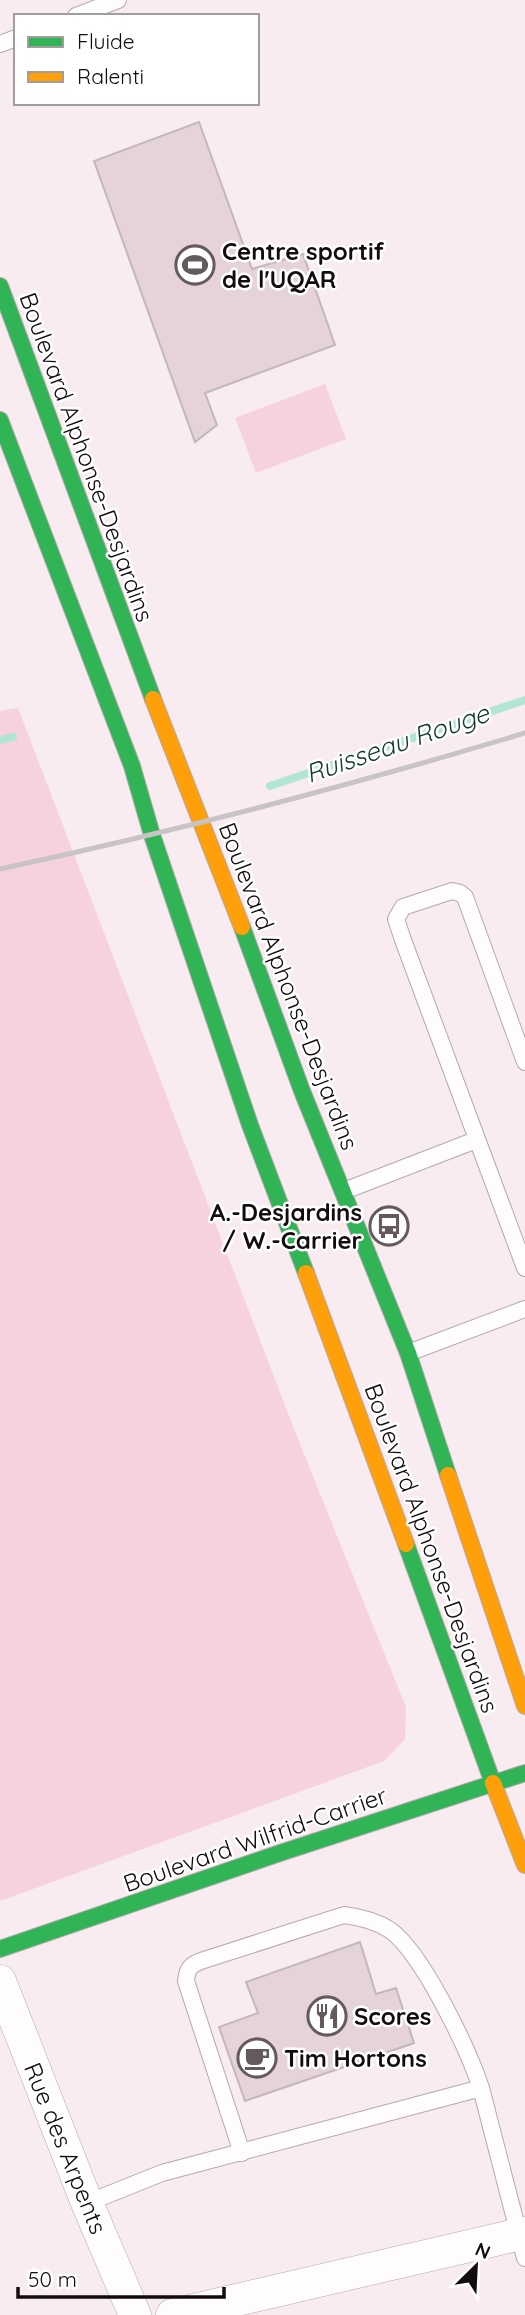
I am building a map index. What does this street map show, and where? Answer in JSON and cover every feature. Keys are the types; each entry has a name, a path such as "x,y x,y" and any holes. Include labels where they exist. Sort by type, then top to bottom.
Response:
{"main road":[{"name":"Boulevard Alphonse-Desjardins","path":"0,286 125,626 225,881 302,1091 408,1353 525,1706"},
{"name":"Boulevard Alphonse-Desjardins","path":"0,420 132,766 152,835 250,1125 525,1865"},
{"name":"Boulevard Wilfrid-Carrier","path":"0,1949 525,1773"}],"street":[{"name":"Rue des Arpents","path":"0,1981 87,2203 135,2315"},
{"path":"172,2315 523,2242"}],"lane":[{"path":"81,14 118,0"},
{"path":"525,1062 464,897 452,891 403,907 396,919 525,1268"},
{"path":"344,1191 476,1140"},
{"path":"408,1353 525,1309"},
{"path":"242,2153 186,1981 187,1970 192,1964 344,1915 360,1917 391,1931 401,1941 418,1963 471,2057 523,2242"},
{"path":"87,2203 162,2174 481,2088"}],"shaded area":[{"path":"325,384 346,439 256,473 235,418"},
{"path":"18,708 294,1429 406,1707 405,1739 384,1761 0,1901 0,711"}],"building":[{"path":"199,122 252,269 303,254 335,345 205,393 217,425 195,442 94,161"},
{"path":"360,1942 376,1994 396,1988 414,2043 245,2101 219,2027 258,2013 246,1982"}],"waterway":[{"name":"Ruisseau Rouge","path":"270,786 525,700"},
{"name":"Ruisseau Rouge","path":"0,740 13,737"}],"railway":[{"path":"0,869 264,806 525,733"}],"traffic: fast":[{"path":"0,286 153,699"},
{"path":"0,420 132,766 152,835 250,1125 306,1273"},
{"path":"242,927 302,1091 408,1353 448,1475"},
{"path":"406,1544 493,1783"},
{"path":"0,1949 525,1773"}],"traffic: slow":[{"path":"153,699 242,927"},
{"path":"306,1273 406,1544"},
{"path":"448,1475 525,1706"},
{"path":"493,1783 525,1865"}],"place":[{"name":"Centre sportif de l'UQAR","path":"195,265"},
{"name":"A.-Desjardins / W.-Carrier","path":"389,1226"},
{"name":"Scores","path":"327,2016"},
{"name":"Tim Hortons","path":"257,2058"}]}
